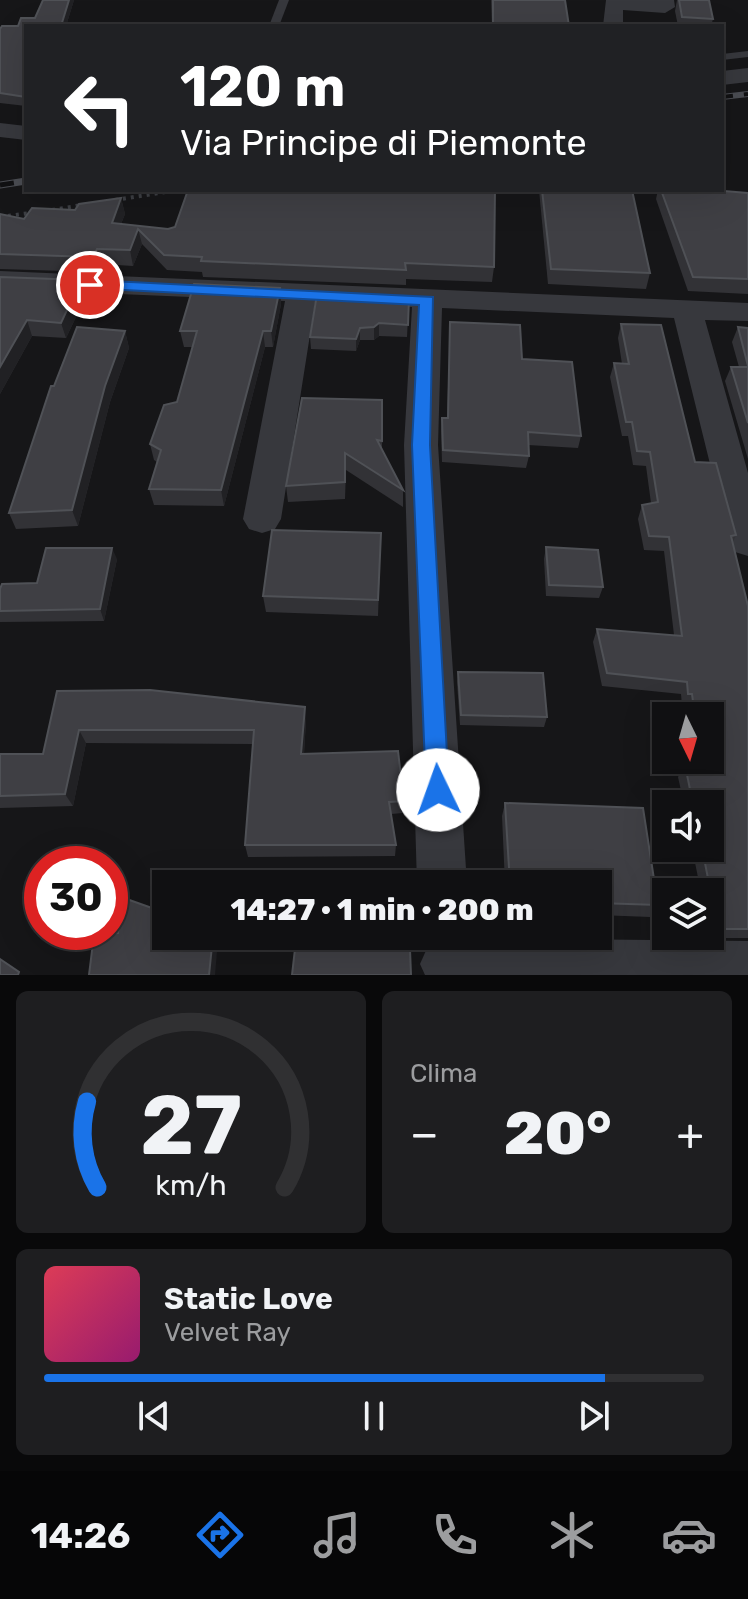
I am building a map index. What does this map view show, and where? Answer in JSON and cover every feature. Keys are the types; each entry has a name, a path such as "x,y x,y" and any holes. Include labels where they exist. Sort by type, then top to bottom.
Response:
{"street":[{"path":"613,24 613,4 665,7 664,0"},
{"path":"724,78 748,75"},
{"path":"0,130 24,133"},
{"path":"0,280 427,301 748,312"},
{"path":"262,519 301,295"},
{"path":"427,301 421,445 441,870"},
{"path":"687,309 748,541"},
{"path":"445,958 748,967"}],"lane":[{"path":"275,24 284,0"},
{"path":"724,57 748,54"}],"path":[{"path":"107,202 166,192"},
{"path":"0,217 92,204"}],"building":[{"path":"43,0 69,0 62,24 24,24 24,97 0,93 0,29 2,26 18,26 21,18 35,18"},
{"path":"493,0 565,0 569,24 493,24"},
{"path":"679,0 709,0 713,19 682,17"},
{"path":"187,192 495,192 494,267 405,263 406,270 201,261 202,257 164,255 138,229 130,250 97,249 93,257 0,254 0,214 24,219 32,208 75,210 79,204 121,198 112,223 168,229 175,227"},
{"path":"542,192 632,192 650,273 551,269"},
{"path":"662,192 748,193 748,279 693,277"},
{"path":"0,277 81,280 61,323 27,320 0,367"},
{"path":"194,284 280,288 271,331 263,331 221,490 149,489 161,450 150,444 164,405 177,402 197,331 180,331"},
{"path":"317,294 409,298 408,325 379,323 374,327 360,328 356,339 310,337"},
{"path":"450,322 520,325 522,359 572,362 581,436 528,432 529,456 443,450 442,418 448,418"},
{"path":"621,324 661,325 695,462 716,463 736,535 731,536 748,606 748,929 724,929 724,878 708,878 705,862 724,862 724,790 690,790 687,774 724,774 724,702 693,702 692,694 688,694 687,682 607,673 597,629 682,636 669,537 649,536 642,505 658,502 650,452 637,451 632,422 626,422 614,363 629,364"},
{"path":"77,327 125,331 105,386 72,510 9,513 51,386 54,386"},
{"path":"738,327 748,328 748,366"},
{"path":"731,367 748,367 748,423"},
{"path":"302,398 382,400 382,441 377,440 403,490 345,453 345,482 286,486"},
{"path":"272,530 381,533 378,600 263,596"},
{"path":"546,547 598,550 603,587 549,585"},
{"path":"46,548 112,548 100,609 0,611 2,584 37,583"},
{"path":"458,672 543,673 547,717 461,715"},
{"path":"150,690 305,707 301,754 398,751 404,801 389,802 396,845 245,845 254,730 79,730 65,794 0,796 0,754 43,754 57,691"},
{"path":"505,803 643,808 654,878 652,905 612,903 612,870 509,870"},
{"path":"128,899 152,908 152,950 212,950 209,975 89,975 92,950 128,950"},
{"path":"295,950 410,950 411,975 292,975"},
{"path":"0,959 19,972 18,975 0,975"}],"railway":[{"path":"724,97 748,94"},
{"path":"0,185 24,181"}],"route":[{"path":"90,285 427,301 421,445 438,790"}]}
